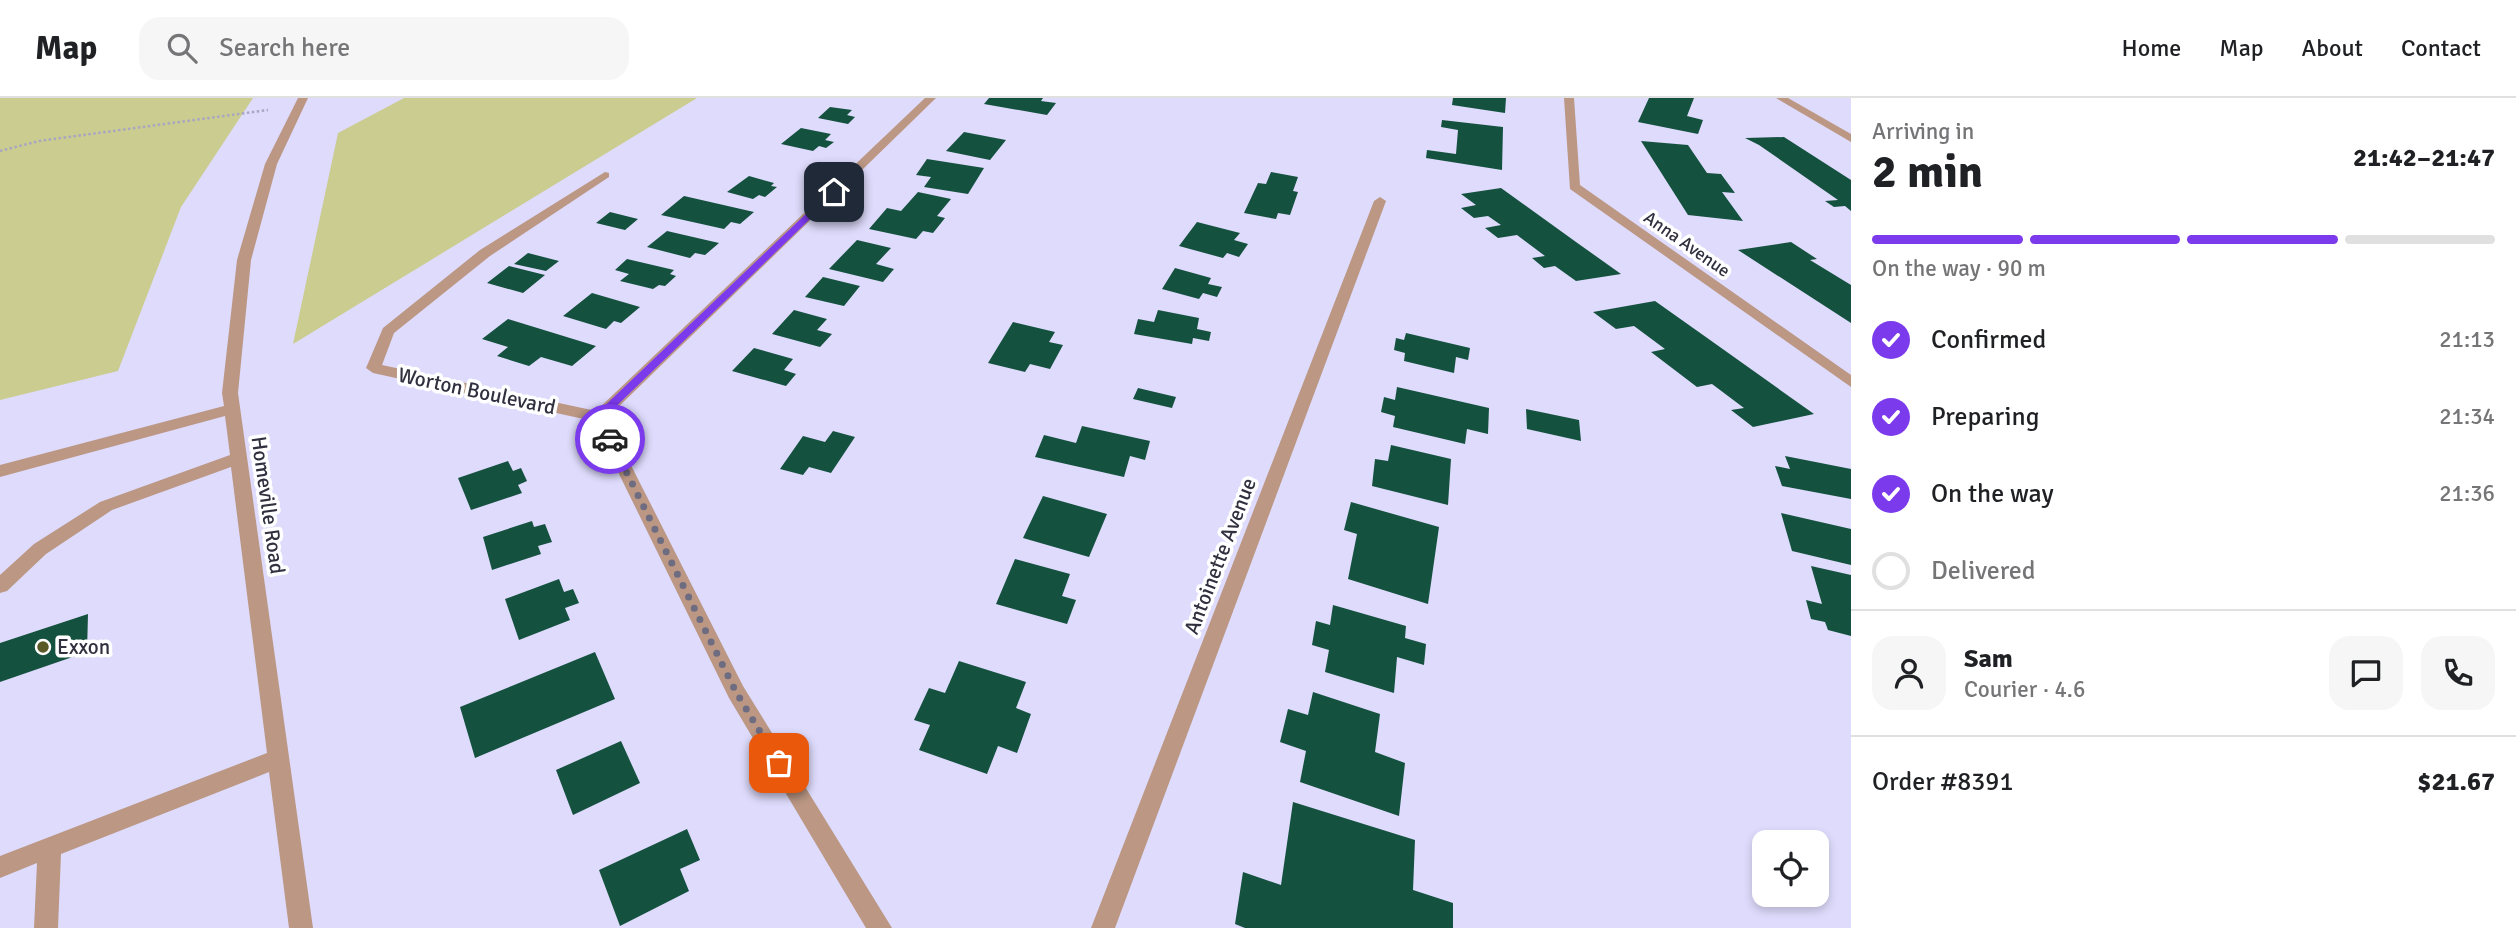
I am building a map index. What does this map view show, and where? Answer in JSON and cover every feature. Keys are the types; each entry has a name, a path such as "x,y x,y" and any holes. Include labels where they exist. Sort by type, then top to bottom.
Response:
{"street":[{"path":"880,928 736,692 599,417 931,98"},
{"name":"Anna Avenue","path":"1569,98 1574,186 1851,382"},
{"path":"1781,98 1851,139"},
{"name":"Homeville Road","path":"301,102 271,164 244,260 230,393 302,928"},
{"name":"Worton Boulevard","path":"599,417 373,368 388,331 485,253 605,175"},
{"name":"Antoinette Avenue","path":"1103,928 1380,201"},
{"path":"0,471 232,409"},
{"path":"0,586 40,549 106,506 239,458"},
{"path":"0,867 279,758"},
{"path":"46,928 50,848"}],"path":[{"path":"0,151 38,141 111,133 301,102"}],"green space":[{"path":"0,98 253,98 181,207 118,371 0,400"},
{"path":"404,98 697,98 293,344 338,133"}],"building":[{"path":"989,98 1043,98 1041,101 1056,103 1047,115 984,104"},
{"path":"1453,98 1506,98 1505,113 1452,105"},
{"path":"1649,98 1694,98 1687,116 1703,120 1698,134 1638,122"},
{"path":"830,107 852,110 847,115 855,117 848,124 818,118"},
{"path":"1442,120 1503,127 1502,170 1426,158 1427,150 1456,154 1458,130 1441,127"},
{"path":"801,128 831,134 825,140 834,142 826,148 819,146 813,151 781,144"},
{"path":"964,132 1006,140 990,160 946,151"},
{"path":"1784,137 1851,180 1851,211 1845,206 1834,207 1825,201 1838,200 1745,138"},
{"path":"1641,141 1688,145 1707,173 1721,174 1735,193 1722,192 1743,221 1688,215"},
{"path":"927,159 984,168 968,194 924,187 931,177 916,175"},
{"path":"1271,172 1298,177 1293,191 1298,192 1290,215 1278,213 1276,219 1244,213 1258,183 1266,184"},
{"path":"749,176 774,183 771,186 777,187 765,197 759,195 753,199 727,192"},
{"path":"1501,188 1621,274 1576,281 1555,266 1544,268 1532,258 1545,256 1517,235 1498,238 1485,228 1501,225 1488,216 1474,218 1461,208 1476,205 1461,194"},
{"path":"918,192 951,199 937,216 945,218 933,233 923,231 916,239 869,229 887,208 901,211"},
{"path":"684,196 754,212 740,224 731,222 724,229 661,215"},
{"path":"610,212 638,219 625,230 596,223"},
{"path":"1197,222 1240,233 1234,240 1248,244 1239,257 1227,253 1223,258 1179,246"},
{"path":"667,231 719,243 705,255 695,253 690,258 647,247"},
{"path":"857,240 891,248 876,264 894,269 883,282 829,269"},
{"path":"1791,242 1817,259 1810,260 1851,285 1851,323 1738,250"},
{"path":"528,253 559,261 546,271 514,264"},
{"path":"627,259 674,270 670,274 676,276 665,286 659,285 653,289 620,281 629,274 615,270"},
{"path":"509,266 545,275 523,293 487,283"},
{"path":"1175,268 1211,278 1208,284 1222,287 1217,297 1203,293 1199,299 1162,289"},
{"path":"823,277 860,286 844,306 805,297"},
{"path":"592,293 640,307 621,323 614,321 606,329 563,316"},
{"path":"1655,301 1814,414 1753,427 1731,410 1744,408 1712,384 1697,387 1651,352 1665,349 1634,326 1616,329 1593,312"},
{"path":"794,310 827,319 817,330 832,334 820,347 772,334"},
{"path":"1158,310 1199,318 1197,329 1211,332 1209,341 1193,338 1192,344 1134,334 1138,319 1154,322"},
{"path":"508,319 596,346 572,366 541,357 529,366 497,356 508,347 482,339"},
{"path":"1013,322 1055,332 1049,342 1063,345 1050,369 1030,364 1025,372 988,363"},
{"path":"1406,333 1470,348 1468,360 1456,357 1454,373 1404,361 1405,353 1394,350 1396,338 1404,340"},
{"path":"754,348 793,359 784,370 796,374 786,386 732,371"},
{"path":"1397,387 1489,408 1488,434 1467,429 1465,444 1393,427 1395,416 1381,412 1384,397 1395,400"},
{"path":"1138,388 1176,397 1172,408 1133,399"},
{"path":"1526,409 1579,420 1581,441 1527,429"},
{"path":"1082,426 1150,441 1145,460 1130,456 1124,477 1035,457 1044,435 1076,443"},
{"path":"833,431 855,437 831,473 809,467 803,475 780,469 803,436 825,442"},
{"path":"1391,445 1451,459 1448,505 1372,486 1375,459 1388,461"},
{"path":"1785,456 1851,469 1851,499 1782,486 1775,466 1790,469"},
{"path":"508,461 513,471 521,468 527,481 518,485 522,493 471,510 458,478"},
{"path":"1043,496 1107,514 1089,557 1023,538"},
{"path":"1351,502 1439,527 1428,604 1348,579 1357,534 1344,530"},
{"path":"1781,513 1851,529 1851,565 1792,551"},
{"path":"532,521 534,527 545,524 552,542 538,546 541,554 492,570 483,537"},
{"path":"1015,559 1070,574 1062,596 1076,600 1067,624 996,604"},
{"path":"1811,566 1851,575 1851,636 1828,630 1825,622 1811,619 1806,600 1822,604"},
{"path":"559,579 564,592 573,589 579,603 565,608 570,620 519,640 505,599"},
{"path":"1333,605 1406,626 1405,638 1426,644 1424,665 1397,657 1394,693 1325,672 1329,650 1312,645 1316,621 1330,625"},
{"name":"Exxon","path":"88,614 87,652 0,682 0,643"},
{"path":"595,652 615,699 475,758 460,707"},
{"path":"959,661 1026,682 1016,708 1031,714 1017,753 998,746 987,774 919,750 930,725 914,720 929,688 945,693"},
{"path":"1313,692 1380,714 1375,752 1405,763 1399,816 1300,782 1306,751 1280,742 1288,709 1308,715"},
{"path":"621,741 640,783 573,815 556,770"},
{"path":"1293,802 1415,840 1413,890 1453,903 1453,928 1245,928 1235,924 1243,872 1281,885"},
{"path":"687,829 700,860 680,869 689,891 620,926 599,870"}],"way so far":[{"path":"610,439 736,692 779,763"}],"place":[{"name":"Exxon","path":"43,647"}],"route":[{"path":"610,439 599,417 834,192"}]}
